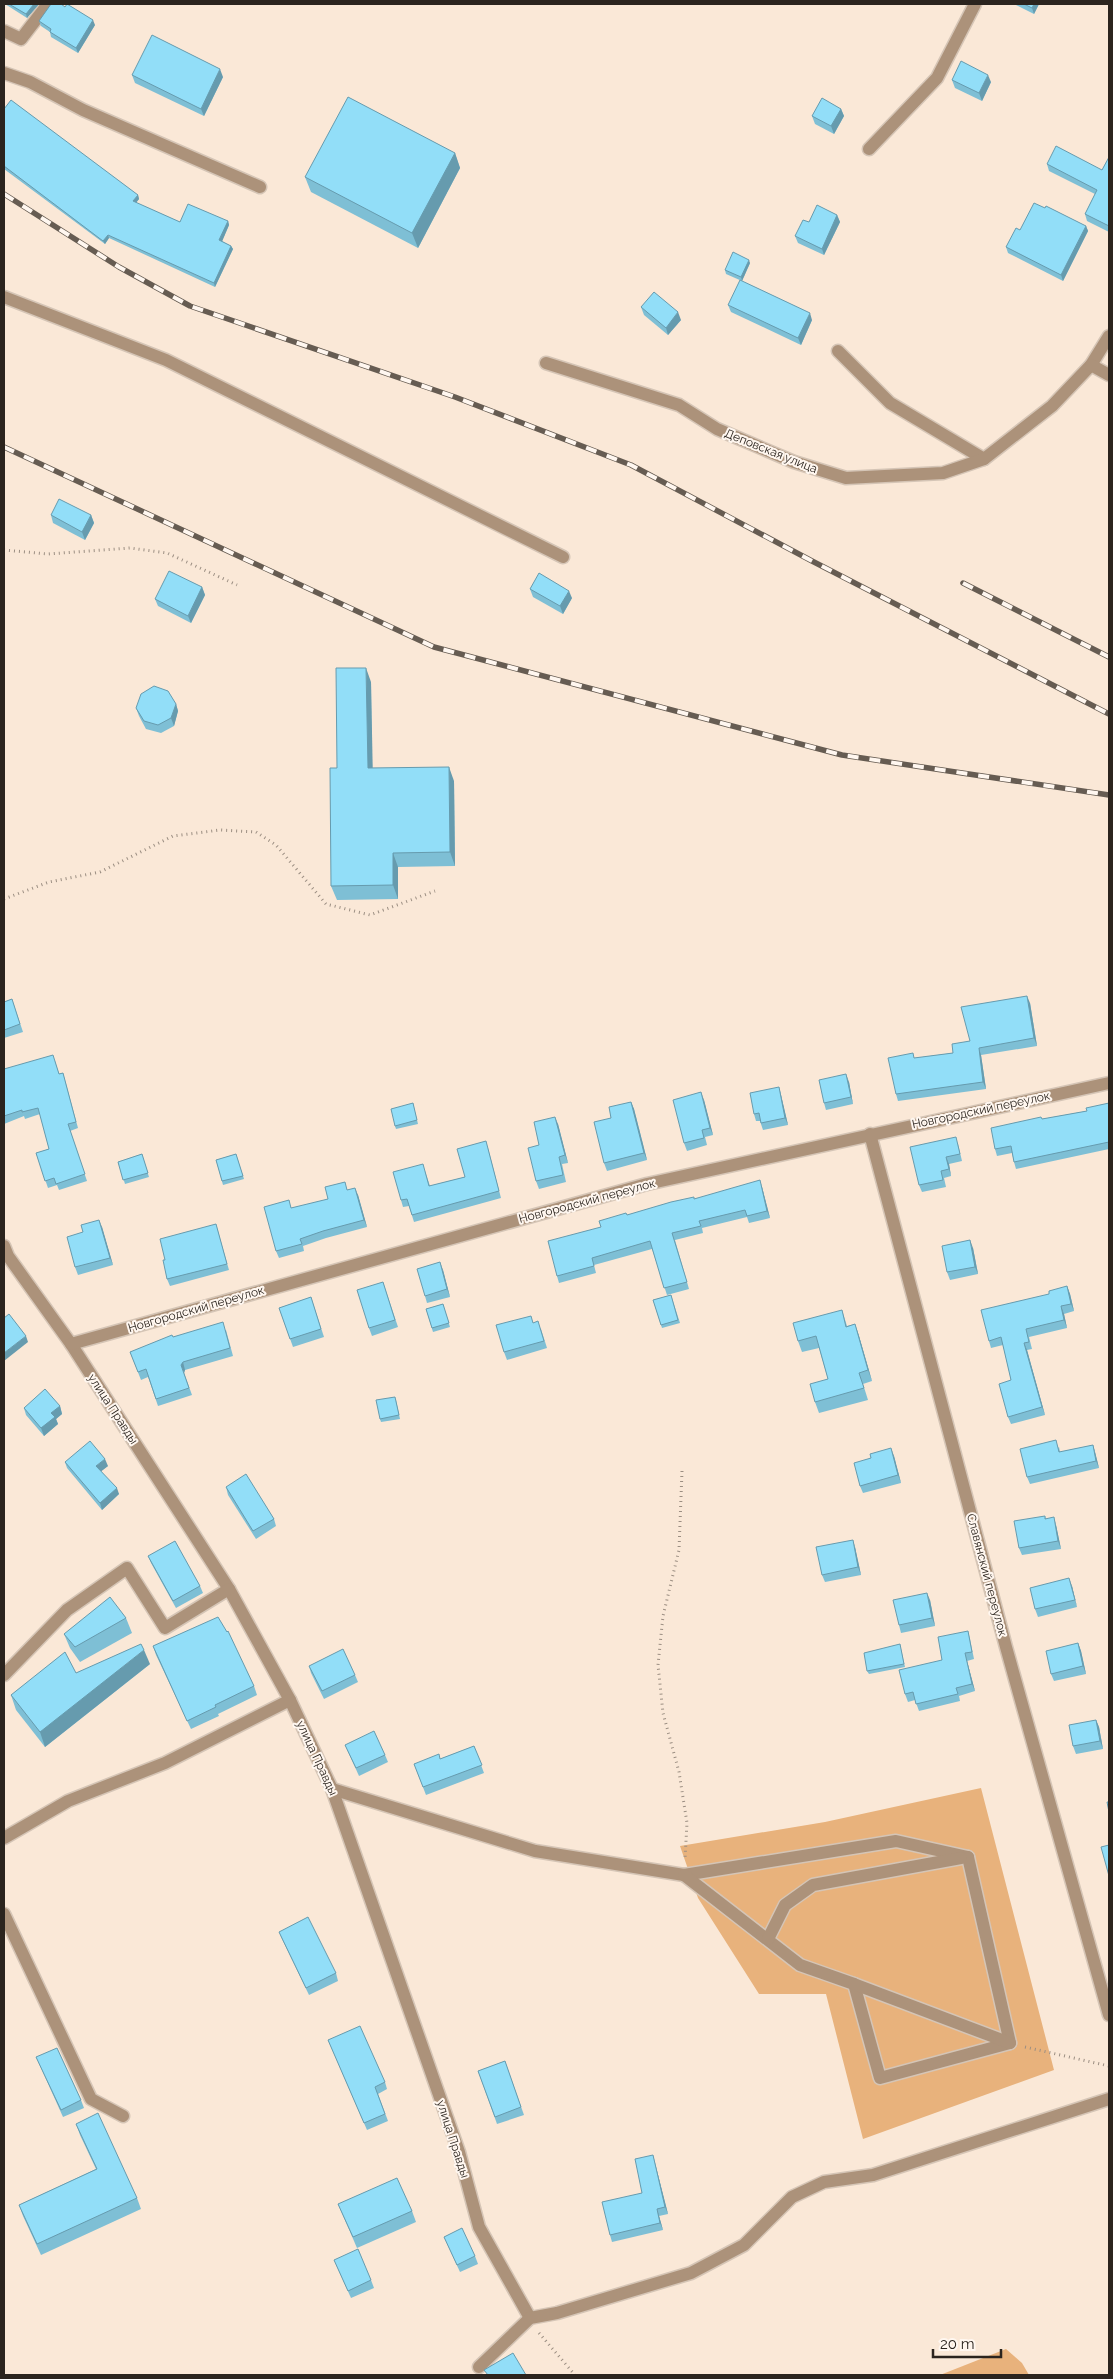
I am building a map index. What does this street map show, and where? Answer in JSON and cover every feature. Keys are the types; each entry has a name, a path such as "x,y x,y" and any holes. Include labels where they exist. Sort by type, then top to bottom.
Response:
{"street":[{"path":"4,31 21,40 48,4"},
{"path":"869,149 937,78 975,4"},
{"path":"4,73 30,82 83,110 260,187"},
{"path":"4,297 166,360 563,557"},
{"name":"Деповская улица","path":"546,363 679,405 718,429 734,436 794,462 846,478 943,473 984,459 1052,406 1091,365 1109,336"},
{"path":"838,351 890,403 984,459"},
{"path":"1091,365 1109,375"},
{"name":"Новгородский переулок","path":"70,1344 647,1184 1109,1083"},
{"name":"Славянский переулок","path":"870,1134 1006,1647 1109,2015"},
{"name":"улица Правды","path":"4,1246 8,1256 70,1344 230,1589 290,1700 332,1789 459,2152 479,2227 530,2318"},
{"path":"4,1675 66,1610 128,1568 165,1628 230,1589"},
{"path":"4,1838 68,1801 165,1764 290,1700"},
{"path":"332,1789 535,1851 684,1874 896,1841 968,1857"},
{"path":"768,1939 785,1905 813,1885 968,1857"},
{"path":"968,1857 1010,2043"},
{"path":"684,1874 800,1965 1010,2043"},
{"path":"4,1914 91,2099 123,2116"},
{"path":"854,1984 880,2078 1010,2043"},
{"path":"479,2367 530,2318 557,2313 691,2273 744,2245 792,2197 824,2182 873,2175 1109,2099"}],"path":[{"path":"4,550 48,554 130,548 167,553 237,585"},
{"path":"4,900 49,882 100,872 173,836 220,830 256,832 276,845 326,904 370,915 435,891"},
{"path":"682,1471 679,1550 663,1616 658,1665 662,1714 679,1772 687,1823 684,1874"},
{"path":"1010,2043 1109,2066"},
{"path":"530,2318 546,2344 575,2375"}],"shaded area":[{"path":"981,1788 1054,2070 863,2139 826,1994 759,1994 698,1898 680,1846 825,1822"},
{"path":"1006,2349 1022,2363 1029,2375 940,2375"}],"building":[{"path":"9,4 34,4 26,14"},
{"path":"51,4 61,4 65,7 67,4 93,20 76,48 50,32 51,29 39,21"},
{"path":"1024,4 1034,4 1032,8"},
{"path":"152,35 220,69 201,109 132,75"},
{"path":"961,61 988,75 979,93 952,80"},
{"path":"348,97 455,153 412,233 305,177"},
{"path":"822,98 841,109 831,126 812,116"},
{"path":"11,100 138,195 133,201 180,222 188,204 228,221 219,240 231,246 214,283 108,235 103,241 4,166 4,109"},
{"path":"1056,146 1102,170 1109,157 1109,226 1085,214 1097,190 1047,164"},
{"path":"1034,203 1045,208 1046,206 1086,226 1061,275 1006,247 1016,228 1020,230"},
{"path":"817,205 837,215 822,249 795,236 803,220 809,222"},
{"path":"733,252 749,260 741,277 725,270"},
{"path":"740,280 810,313 798,338 728,305"},
{"path":"654,292 678,312 666,328 641,307"},
{"path":"59,499 91,515 82,532 51,515"},
{"path":"169,571 202,587 188,616 155,599"},
{"path":"539,573 569,591 560,606 530,589"},
{"path":"336,668 366,668 368,768 449,767 450,852 393,853 393,885 331,886 330,768 337,768"},
{"path":"154,686 168,691 176,704 171,718 158,725 144,721 136,708 141,694"},
{"path":"1027,996 1034,1038 979,1048 983,1082 896,1094 888,1058 913,1053 914,1058 953,1053 952,1044 970,1041 961,1007"},
{"path":"12,999 20,1024 4,1030 4,1002"},
{"path":"53,1055 59,1074 63,1073 76,1122 68,1124 85,1174 56,1184 54,1178 45,1181 36,1153 49,1149 38,1108 22,1112 22,1110 4,1116 4,1069"},
{"path":"846,1074 851,1097 824,1103 819,1080"},
{"path":"779,1087 785,1118 761,1123 759,1113 754,1114 750,1093"},
{"path":"701,1092 710,1128 702,1130 704,1138 684,1143 673,1100"},
{"path":"631,1102 644,1153 604,1163 594,1122 611,1118 609,1107"},
{"path":"413,1103 417,1120 395,1126 391,1109"},
{"path":"1109,1103 1109,1142 1014,1162 1011,1146 995,1149 991,1128 1041,1117 1042,1119 1087,1111 1086,1108"},
{"path":"555,1117 565,1155 559,1157 563,1175 536,1181 528,1148 539,1145 534,1122"},
{"path":"956,1137 960,1154 946,1157 949,1169 941,1171 943,1180 919,1185 910,1147"},
{"path":"486,1141 499,1191 412,1215 407,1199 401,1200 393,1172 423,1164 429,1186 465,1177 457,1149"},
{"path":"142,1154 148,1173 123,1180 118,1162"},
{"path":"236,1154 243,1176 222,1181 216,1160"},
{"path":"760,1180 767,1211 747,1216 745,1210 699,1221 701,1226 672,1233 687,1282 664,1288 650,1241 592,1258 594,1266 557,1276 548,1241 601,1227 599,1221 626,1213 627,1215 671,1202 694,1197 694,1199"},
{"path":"345,1182 347,1190 355,1188 364,1220 300,1239 302,1244 276,1251 264,1207 289,1200 291,1208 328,1199 325,1187"},
{"path":"99,1220 110,1258 75,1267 67,1237 83,1232 81,1225"},
{"path":"216,1224 227,1264 167,1279 160,1239"},
{"path":"970,1240 975,1267 947,1272 942,1246"},
{"path":"440,1262 447,1289 425,1296 417,1269"},
{"path":"383,1282 395,1320 369,1328 357,1290"},
{"path":"1067,1286 1071,1304 1061,1306 1064,1320 1026,1329 1029,1342 1024,1343 1042,1407 1008,1417 999,1384 1011,1380 1001,1337 989,1341 981,1310 1049,1294 1049,1291"},
{"path":"671,1295 678,1320 661,1325 653,1300"},
{"path":"311,1297 321,1329 290,1339 279,1308"},
{"path":"443,1304 449,1323 432,1328 426,1309"},
{"path":"842,1310 846,1327 855,1324 868,1370 859,1373 864,1388 815,1402 810,1384 828,1379 816,1336 798,1341 793,1323"},
{"path":"9,1314 26,1336 4,1353 4,1318"},
{"path":"531,1316 533,1323 538,1321 544,1341 504,1352 496,1325"},
{"path":"223,1322 230,1348 183,1362 181,1365 189,1388 156,1399 146,1369 138,1372 130,1352 172,1335 173,1337"},
{"path":"45,1389 60,1406 51,1413 55,1417 41,1428 24,1408"},
{"path":"395,1397 399,1415 380,1419 376,1400"},
{"path":"1056,1440 1059,1452 1093,1445 1096,1461 1027,1477 1020,1449"},
{"path":"90,1441 105,1459 96,1466 117,1488 100,1503 65,1462"},
{"path":"891,1448 898,1475 860,1486 854,1463 871,1458 870,1454"},
{"path":"246,1474 274,1519 253,1531 226,1487"},
{"path":"1045,1516 1045,1519 1054,1517 1058,1541 1019,1548 1014,1521"},
{"path":"853,1540 858,1567 822,1575 816,1547"},
{"path":"175,1541 200,1586 173,1601 148,1556"},
{"path":"1069,1578 1075,1600 1035,1609 1030,1588"},
{"path":"927,1593 932,1618 899,1625 893,1600"},
{"path":"110,1597 126,1618 75,1647 64,1634"},
{"path":"218,1617 228,1631 254,1686 187,1721 153,1646"},
{"path":"968,1631 972,1652 965,1653 972,1684 956,1688 958,1694 916,1704 913,1692 905,1694 899,1670 942,1660 938,1637"},
{"path":"1078,1643 1083,1666 1051,1674 1046,1651"},
{"path":"141,1644 144,1650 40,1732 11,1695 65,1652 76,1673"},
{"path":"900,1644 904,1664 867,1671 864,1653"},
{"path":"343,1649 355,1675 322,1691 309,1666"},
{"path":"1096,1720 1100,1741 1073,1746 1069,1725"},
{"path":"374,1731 385,1755 356,1768 345,1745"},
{"path":"474,1746 482,1765 423,1787 414,1764 439,1754 440,1759"},
{"path":"1109,1845 1109,1876 1101,1847"},
{"path":"308,1917 336,1973 306,1988 279,1932"},
{"path":"360,2026 385,2082 375,2087 385,2114 364,2123 328,2040"},
{"path":"57,2048 81,2100 61,2110 36,2057"},
{"path":"505,2061 521,2107 495,2117 478,2071"},
{"path":"98,2113 137,2198 37,2244 19,2205 97,2169 76,2124"},
{"path":"653,2155 665,2207 657,2209 660,2223 610,2235 602,2202 642,2193 635,2159"},
{"path":"397,2178 412,2211 353,2237 338,2204"},
{"path":"462,2228 475,2256 457,2265 444,2237"},
{"path":"358,2249 371,2280 348,2291 334,2260"},
{"path":"513,2353 526,2375 488,2375 484,2370"}],"railway":[{"path":"4,194 119,267 190,306 455,397 631,465 812,561 1109,714"},
{"path":"4,447 434,647 842,755 1109,795"},
{"path":"963,583 1109,657"}]}
